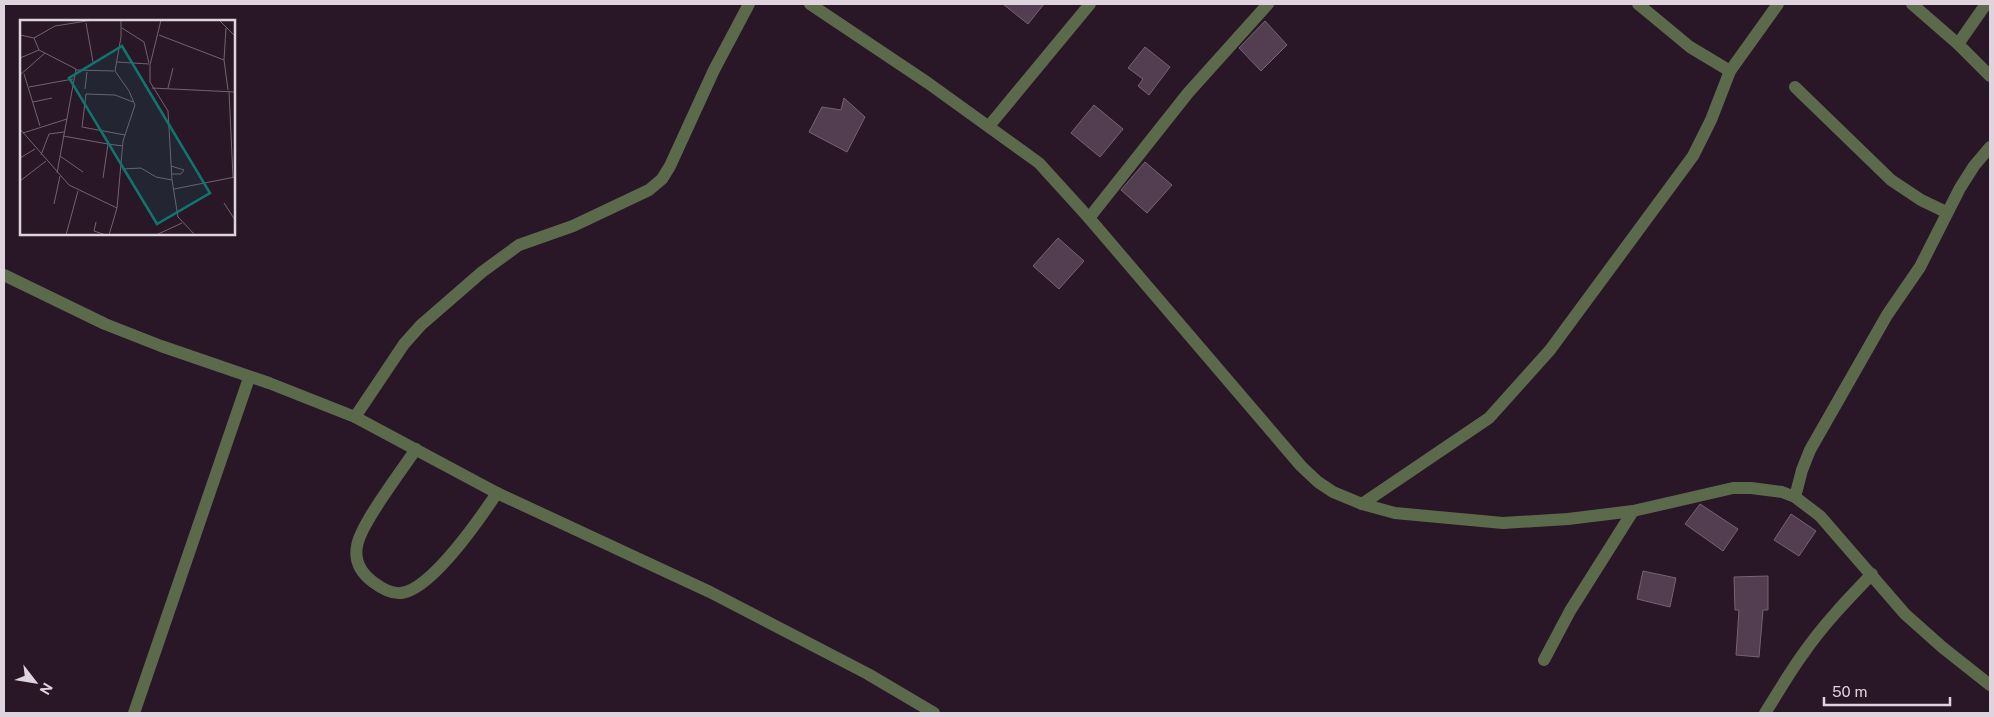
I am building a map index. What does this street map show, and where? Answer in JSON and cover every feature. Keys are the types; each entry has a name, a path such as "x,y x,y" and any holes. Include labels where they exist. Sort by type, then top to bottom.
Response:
{"street":[{"path":"355,416 404,344 421,325 482,272 519,245 574,226 622,204 649,190 662,179 670,166 714,70 749,4"},
{"path":"810,4 989,126 1038,163 1089,218 1302,466 1318,482 1333,492 1362,504 1395,513 1503,523 1568,519 1633,511 1733,488 1765,489 1796,497 1820,516 1905,614 1942,647 1990,685"},
{"path":"989,126 1090,4"},
{"path":"1089,218 1188,92 1268,4"},
{"path":"1638,4 1690,47 1730,71"},
{"path":"1362,504 1489,418 1545,357 1693,156 1717,106 1730,71 1778,4"},
{"path":"1912,4 1958,44 1990,76"},
{"path":"1958,44 1986,4"},
{"path":"1795,87 1891,180 1921,200 1946,212"},
{"path":"1796,497 1800,477 1810,450 1874,338 1922,262 1946,212 1974,166 1990,147"},
{"path":"4,275 105,324 355,416 497,493 710,592 868,674 934,713"},
{"path":"134,713 249,378"},
{"path":"416,449 376,508 361,533 357,545 356,559 361,570 374,583 384,589 402,593 418,585 439,567 462,542 497,493"},
{"path":"1544,660 1579,596 1633,511"},
{"path":"1765,713 1786,678 1833,615 1872,574"}],"building":[{"path":"1003,4 1044,4 1028,24"},
{"path":"1265,21 1287,45 1261,71 1239,48"},
{"path":"1145,47 1170,67 1149,95 1138,86 1143,79 1128,68"},
{"path":"844,98 865,117 847,152 809,132 822,107 841,110"},
{"path":"1094,105 1123,129 1100,157 1071,133"},
{"path":"1145,162 1172,185 1147,213 1121,190"},
{"path":"1058,238 1084,261 1059,289 1033,266"},
{"path":"1700,504 1738,529 1723,551 1685,524"},
{"path":"1791,514 1816,531 1799,556 1774,540"},
{"path":"1643,571 1676,578 1670,607 1637,599"},
{"path":"1768,576 1768,610 1763,610 1759,657 1736,655 1739,610 1735,610 1734,577"}]}
